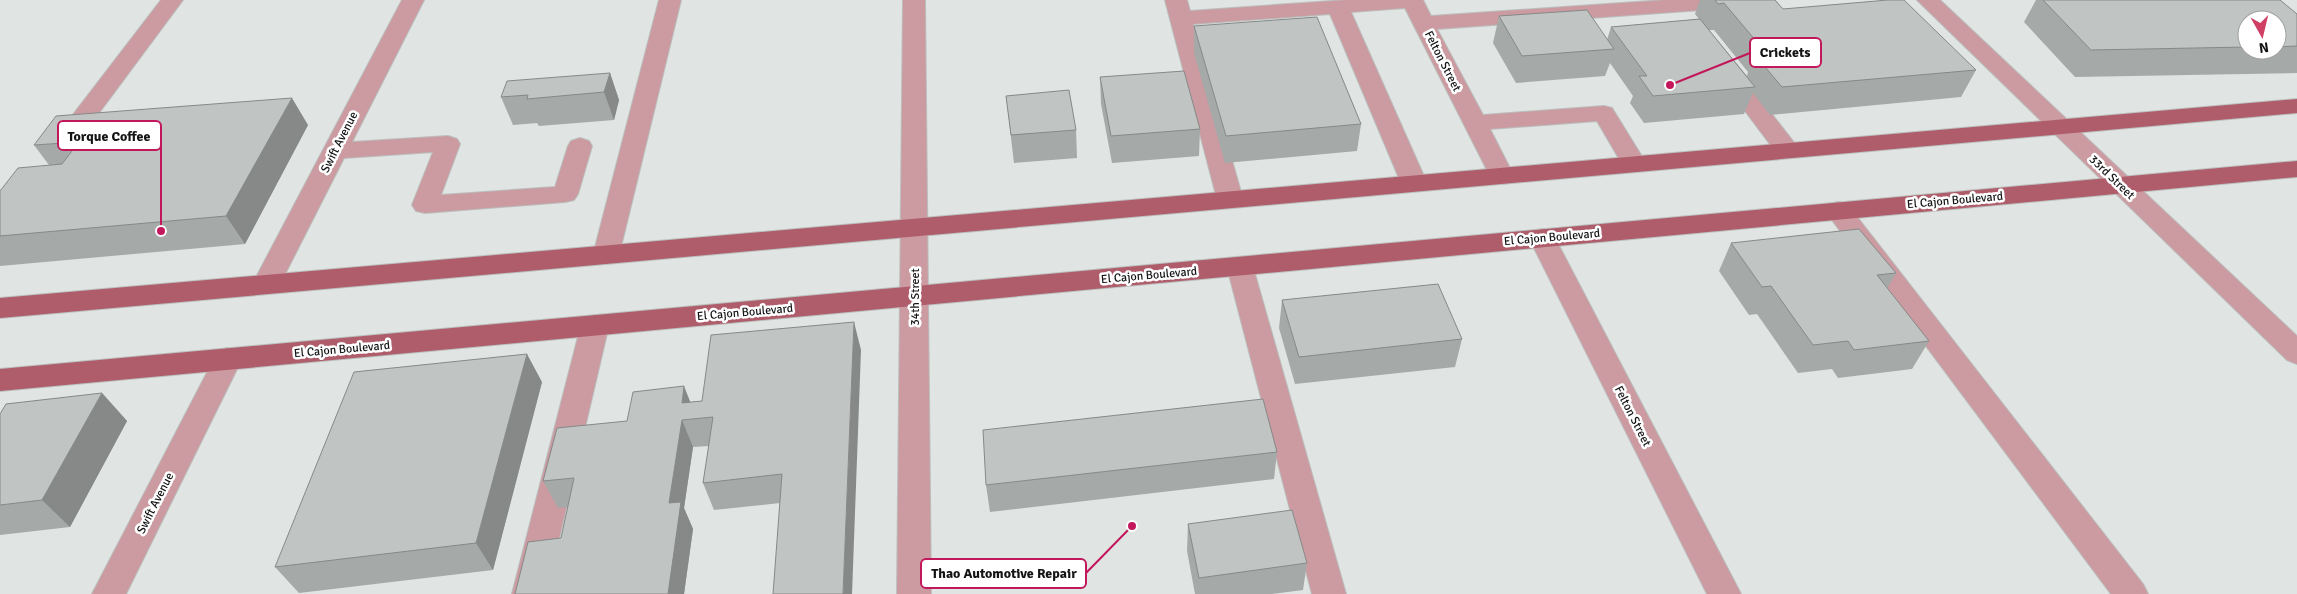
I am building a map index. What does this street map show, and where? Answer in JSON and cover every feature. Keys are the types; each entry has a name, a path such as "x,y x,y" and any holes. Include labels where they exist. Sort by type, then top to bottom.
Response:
{"main road":[{"path":"0,308 266,283 915,229 1634,163 2297,106"},
{"name":"El Cajon Boulevard","path":"0,380 2297,169"}],"street":[{"path":"53,158 172,0"},
{"name":"Swift Avenue","path":"266,283 412,0"},
{"path":"606,255 670,0"},
{"name":"34th Street","path":"914,0 914,594"},
{"path":"1230,199 1178,9 1338,7 1412,0"},
{"name":"Felton Street","path":"1412,0 1502,176"},
{"path":"1424,23 1673,3 1758,0"},
{"name":"33rd Street","path":"1928,0 2297,353"},
{"path":"1673,3 1694,29"},
{"path":"1338,7 1414,183"},
{"path":"1712,52 1787,150"},
{"path":"1474,122 1604,113 1634,163"},
{"path":"335,151 448,144 426,205 565,194 580,146"},
{"path":"1838,210 2131,594"},
{"name":"Felton Street","path":"1542,238 1724,594"},
{"path":"1240,266 1329,594"},
{"path":"529,594 595,325"},
{"name":"Swift Avenue","path":"109,594 228,359"}],"building":[{"path":"1715,0 1775,0 1783,9 1904,0 1976,70 1782,87 1755,55 1767,54 1724,3 1718,4"},
{"path":"2043,0 2280,0 2297,14 2297,46 2287,46 2287,10 2237,10 2237,47 2091,50"},
{"path":"1587,10 1614,49 1522,56 1499,16"},
{"path":"1317,17 1361,124 1226,136 1194,26"},
{"path":"1700,19 1755,87 1653,96 1639,76 1647,76 1611,27"},
{"path":"1184,71 1200,129 1111,136 1100,77"},
{"path":"610,73 604,92 527,99 528,95 501,97 507,81"},
{"path":"1069,90 1076,130 1011,135 1006,96"},
{"path":"292,98 226,216 0,236 0,191 18,168 62,164 79,142 34,145 56,116"},
{"path":"1859,229 1896,273 1877,275 1929,341 1854,350 1848,341 1813,345 1771,286 1762,287 1731,243"},
{"path":"1438,284 1462,339 1299,357 1282,300"},
{"path":"854,322 843,594 773,594 782,474 703,483 713,417 682,420 669,503 681,502 668,594 515,594 528,542 561,538 574,478 543,481 557,428 627,421 633,392 684,386 682,403 702,401 711,335"},
{"path":"527,354 476,543 275,567 354,372"},
{"path":"102,393 42,500 0,505 0,414 6,404"},
{"path":"1263,399 1277,452 986,485 983,430"},
{"path":"1292,510 1307,563 1199,578 1188,524"}],"place":[{"name":"Crickets","path":"1670,85"},
{"name":"Torque Coffee","path":"161,231"},
{"name":"Thao Automotive Repair","path":"1132,526"}]}
